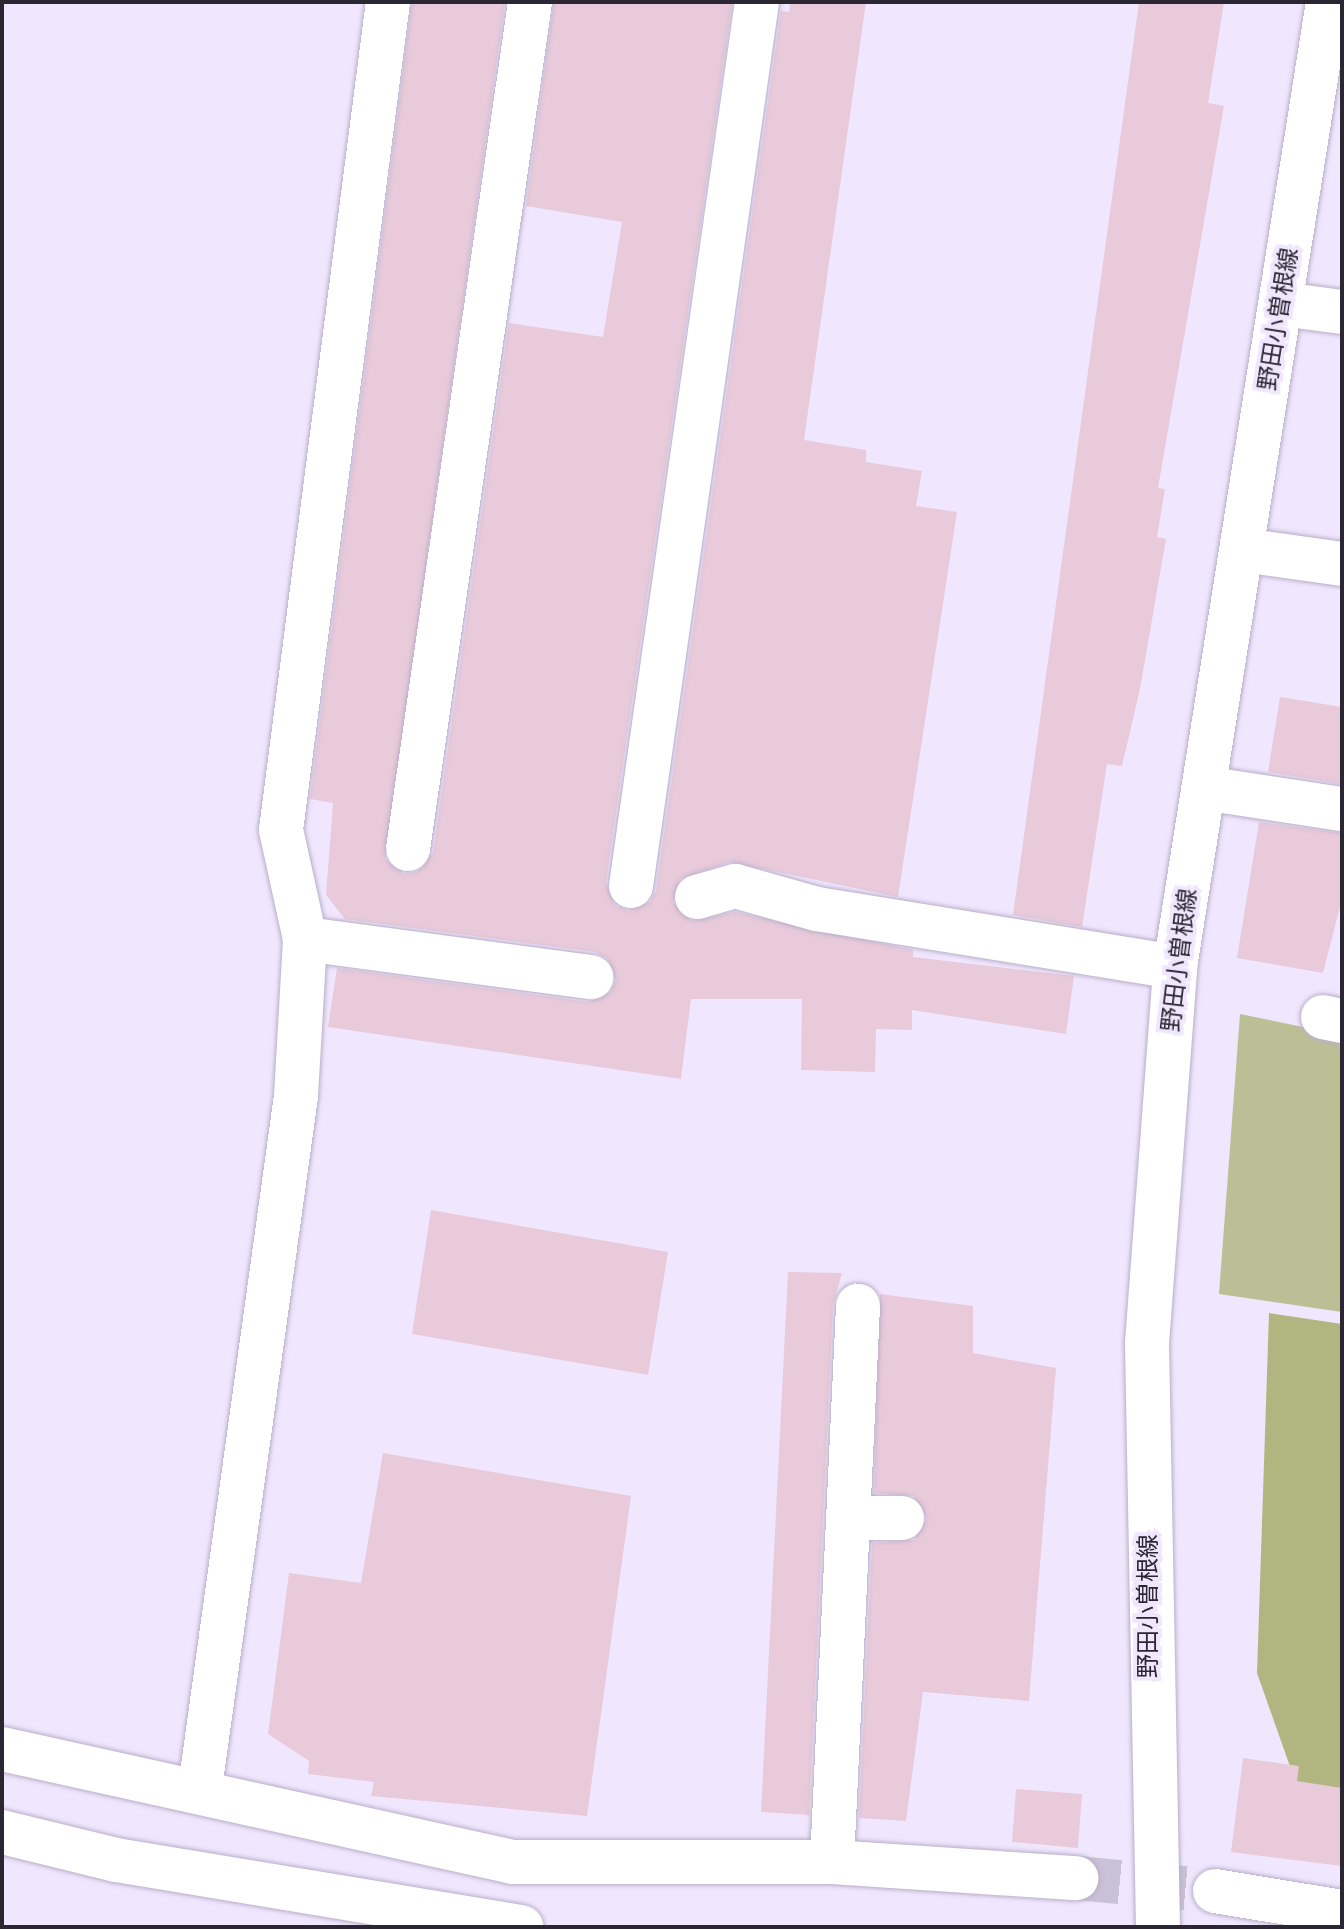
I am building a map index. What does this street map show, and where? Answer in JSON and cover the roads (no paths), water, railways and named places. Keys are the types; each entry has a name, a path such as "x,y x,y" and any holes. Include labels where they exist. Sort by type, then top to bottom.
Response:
{"street":[{"path":"200,1788 296,1096 305,939 281,830 388,2"},
{"path":"408,849 530,2"},
{"path":"631,886 757,2"},
{"name":"野田小曽根線","path":"1158,1927 1147,1343 1175,967 1328,2"},
{"path":"1282,304 1342,312"},
{"path":"1243,550 1342,564"},
{"path":"1204,788 1342,809"},
{"path":"697,897 735,886 817,909 1175,967"},
{"path":"305,939 591,977"},
{"path":"832,1862 858,1306"},
{"path":"849,1518 902,1518"},
{"path":"2,1749 200,1788 513,1862 832,1862 1076,1878"},
{"path":"2,1832 116,1860 521,1927"},
{"path":"1215,1891 1342,1912"}],"tunnel":[{"path":"1076,1878 1215,1891"}]}
